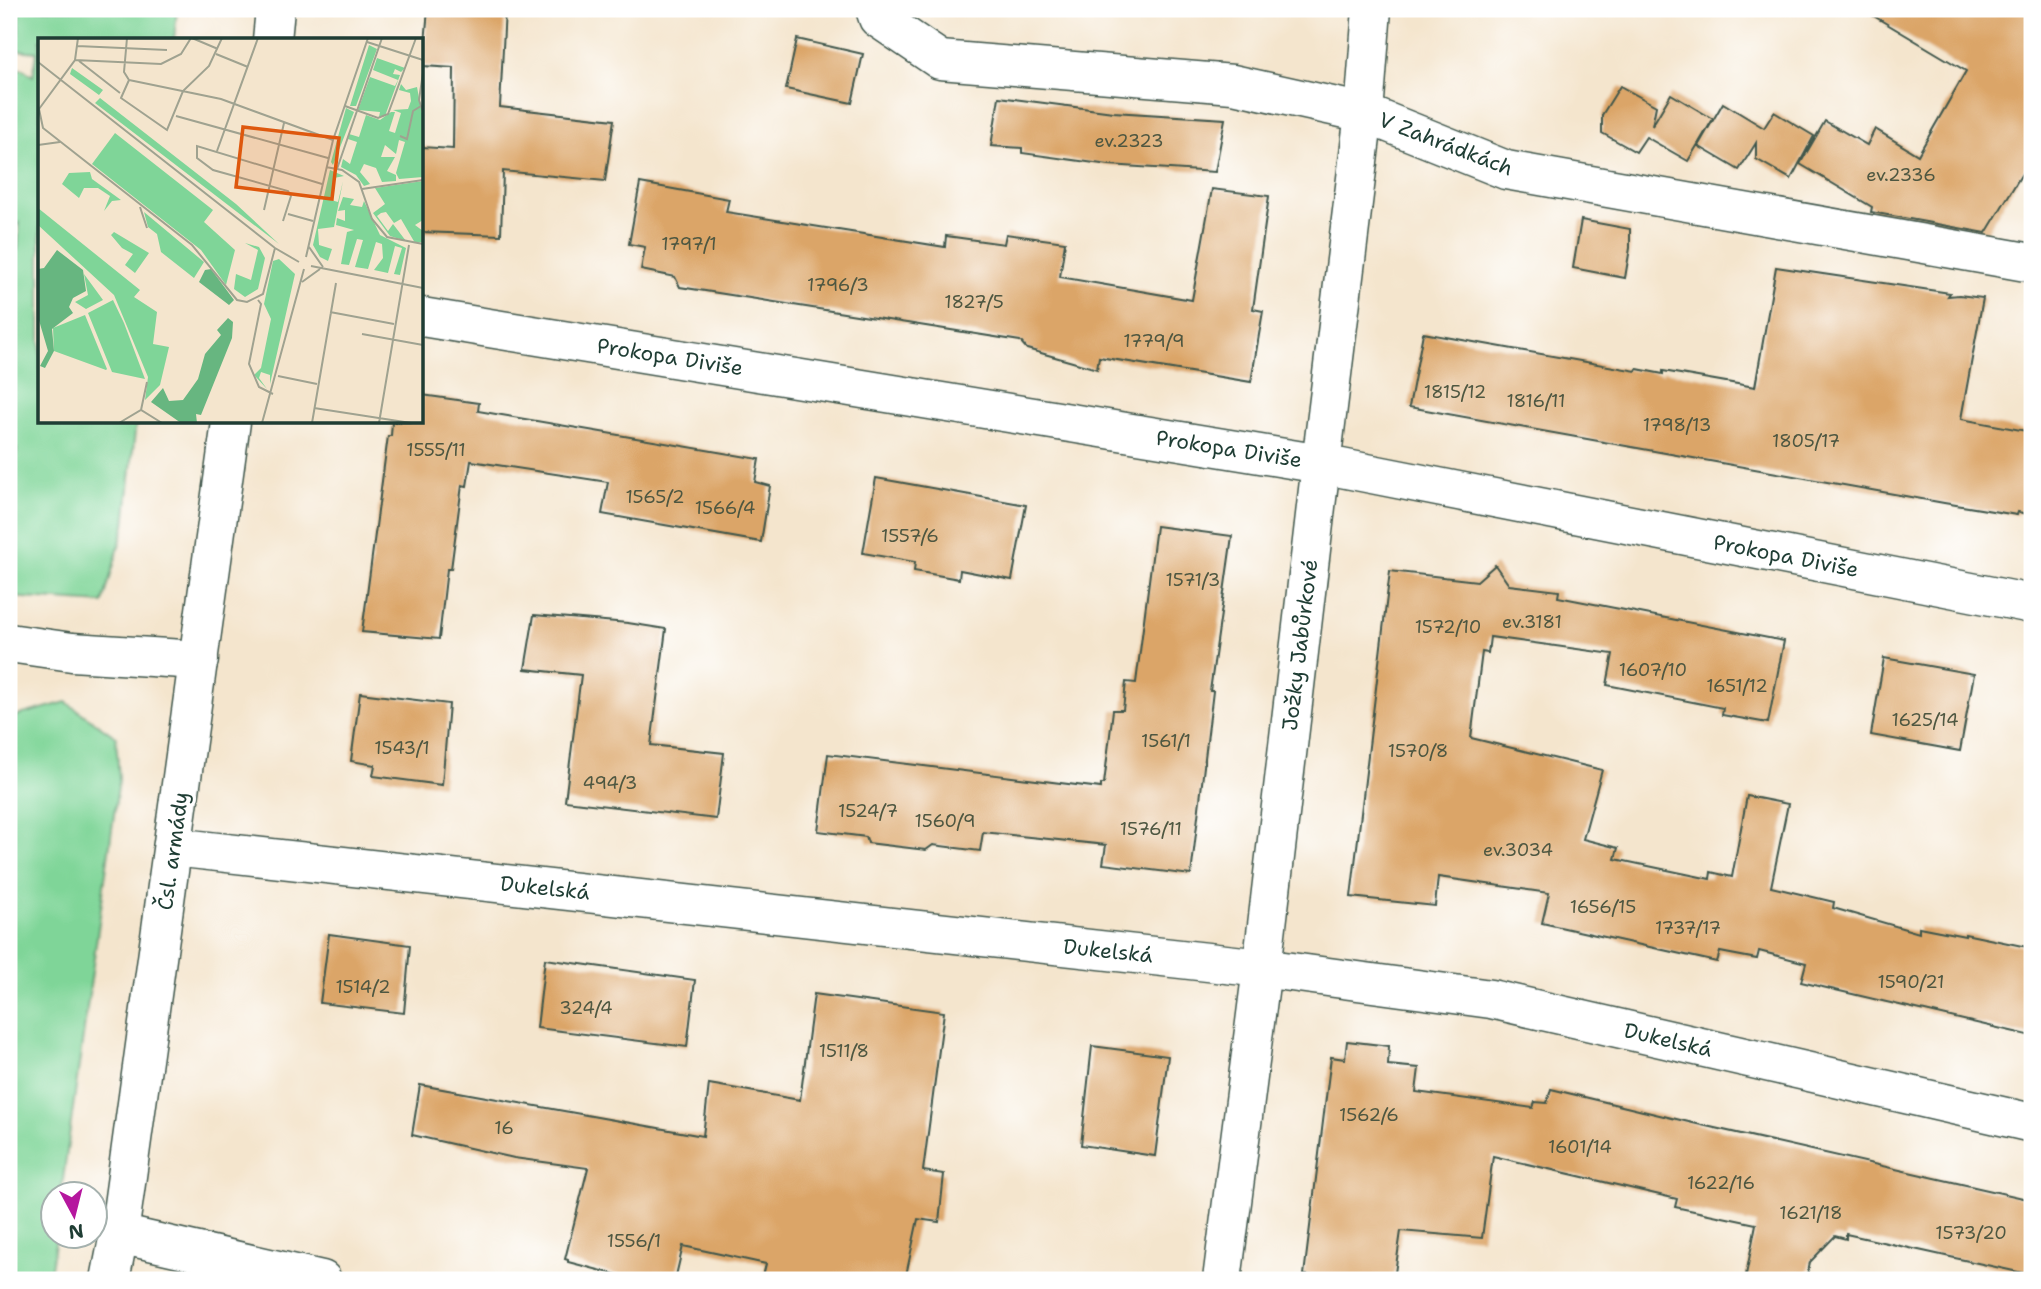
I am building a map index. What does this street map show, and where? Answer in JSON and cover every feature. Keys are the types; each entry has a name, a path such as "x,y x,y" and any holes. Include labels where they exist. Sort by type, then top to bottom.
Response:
{"street":[{"path":"272,38 275,9"},
{"name":"V Zahrádkách","path":"875,9 878,18 940,60 1233,84 1364,113 1507,170 2032,263"},
{"name":"Jožky Jabůrkové","path":"1222,1280 1364,113 1372,9"},
{"name":"Prokopa Diviše","path":"424,317 1321,464 2032,604"},
{"name":"Čsl. armády","path":"110,1280 119,1234 231,424"},
{"path":"9,643 72,652 199,660"},
{"name":"Dukelská","path":"173,847 1262,968 1491,999 2032,1123"},
{"path":"119,1234 322,1280"}],"green space":[{"path":"20,9 177,9 174,38 38,38 38,424 136,424 125,525 103,603 9,597 9,454 12,454 10,466 15,466 17,449 9,448 9,243 18,249 20,222 9,226 9,68 23,69 33,76 37,52 17,50"},
{"path":"66,702 116,737 119,779 63,1180 38,1180 38,1250 54,1250 49,1280 9,1280 9,731 16,716"}],"building":[{"path":"428,9 505,9 500,107 614,120 605,181 503,171 501,235 424,232 424,147 453,149 454,68 424,66"},
{"path":"1862,9 2032,9 2032,157 1986,233 1871,212 1872,207 1800,164 1825,121 1867,145 1875,129 1918,155 1966,71"},
{"path":"797,39 863,54 852,103 786,89"},
{"path":"1620,86 1656,106 1652,126 1671,94 1713,119 1688,161 1646,137 1636,152 1602,133 1602,115"},
{"path":"999,97 1113,112 1225,119 1215,172 1109,165 1022,153 1022,148 991,146"},
{"path":"1723,103 1764,128 1774,112 1814,136 1791,179 1756,159 1756,143 1739,170 1698,146"},
{"path":"640,183 729,199 726,212 945,247 946,236 1004,244 1006,234 1065,242 1060,277 1192,300 1212,189 1269,196 1253,309 1263,311 1251,382 1099,357 1097,369 1027,349 1020,341 680,287 675,277 641,270 645,247 629,244"},
{"path":"1581,220 1630,229 1625,278 1573,268"},
{"path":"1776,267 1950,293 1948,296 1983,298 1961,419 2032,432 2032,515 1944,503 1409,407 1423,333 1636,371 1663,374 1663,371 1755,387"},
{"path":"424,395 479,403 478,411 759,459 755,482 770,486 761,542 602,514 608,482 471,461 467,486 462,485 451,569 447,569 439,639 362,632 388,436 391,436 392,424 424,424"},
{"path":"876,478 1026,505 1012,580 960,570 959,579 914,571 915,562 863,553"},
{"path":"1156,526 1232,536 1210,691 1213,691 1191,875 1103,864 1106,845 983,832 980,851 933,845 926,850 868,843 866,837 818,831 828,754 1101,788 1101,784 1104,784 1113,710 1123,710 1126,682 1136,683"},
{"path":"1495,565 1509,585 1559,591 1558,597 1784,641 1768,723 1722,715 1723,708 1607,685 1613,654 1490,637 1488,653 1482,652 1471,738 1602,770 1583,839 1618,848 1615,859 1710,879 1711,872 1732,877 1747,796 1788,804 1771,887 1834,902 1833,908 1919,933 1919,927 2032,948 2032,1036 1801,982 1806,963 1759,951 1757,959 1720,952 1717,962 1542,923 1549,893 1438,877 1435,906 1351,897 1390,571 1477,581"},
{"path":"534,615 666,629 651,745 724,753 716,819 565,801 581,675 525,669"},
{"path":"1884,658 1974,674 1960,751 1871,735"},
{"path":"360,693 449,704 442,785 373,776 375,765 351,761"},
{"path":"329,934 410,945 404,1013 320,1003"},
{"path":"545,959 695,980 687,1047 537,1028"},
{"path":"814,994 944,1012 923,1171 944,1174 939,1222 918,1219 905,1280 762,1280 766,1264 683,1246 675,1280 637,1280 568,1262 565,1259 588,1168 514,1158 412,1135 420,1085 703,1136 709,1084 800,1100"},
{"path":"1347,1041 1389,1046 1388,1065 1419,1068 1416,1092 1533,1108 1535,1102 1547,1103 1551,1089 2032,1200 2032,1275 1846,1234 1846,1239 1835,1236 1810,1262 1806,1280 1745,1280 1756,1224 1675,1207 1677,1199 1493,1156 1482,1238 1401,1231 1394,1280 1349,1280 1304,1275 1331,1057 1345,1059"},
{"path":"1092,1046 1168,1056 1155,1156 1081,1145"}]}
